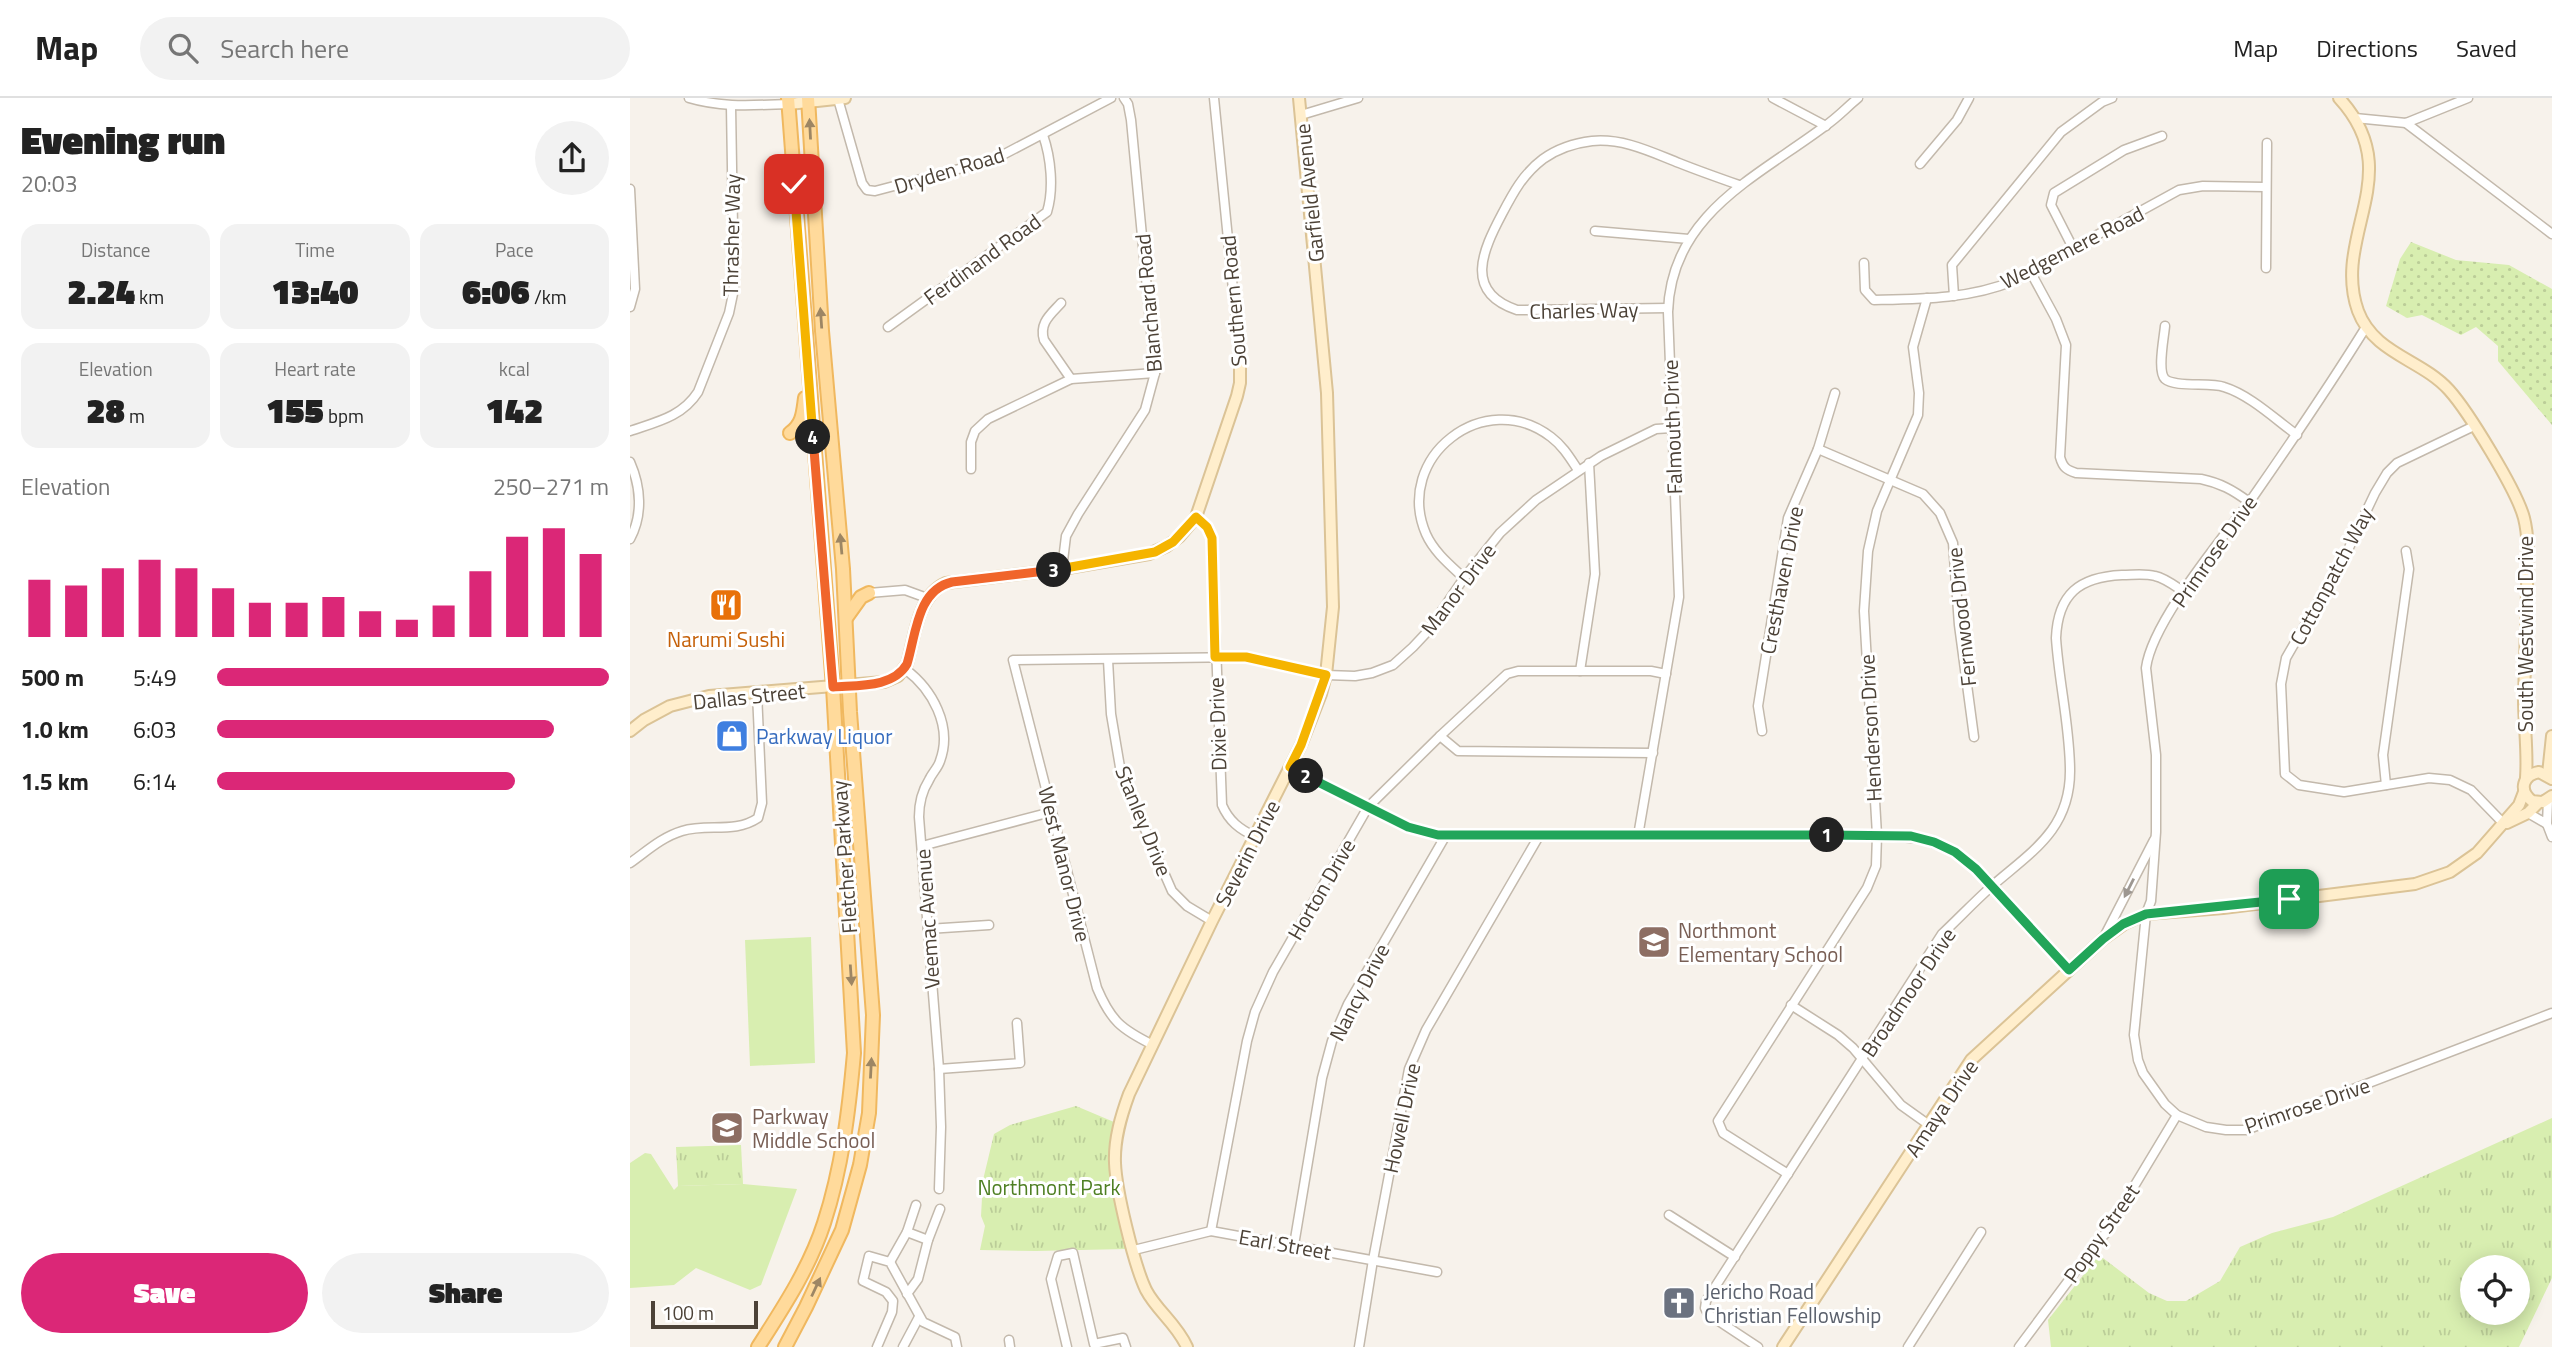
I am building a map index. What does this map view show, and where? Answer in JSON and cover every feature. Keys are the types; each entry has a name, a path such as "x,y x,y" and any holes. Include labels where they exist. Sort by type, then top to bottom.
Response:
{"main road":[{"name":"Fletcher Parkway","path":"785,1347 807,1307 842,1230 860,1165 869,1113 873,984 822,331 809,100"},
{"name":"Fletcher Parkway","path":"758,1347 793,1291 824,1224 848,1114 854,1053 833,687 789,101"},
{"path":"790,433 803,417 808,377"},
{"path":"843,576 858,590 869,593"},
{"path":"846,618 861,597 869,593"}],"street":[{"path":"688,98 731,106 841,99"},
{"name":"Dryden Road","path":"841,99 862,183 867,190 875,191 993,160 1111,98"},
{"name":"Blanchard Road","path":"1062,569 1066,536 1145,410 1156,373 1131,121 1124,98"},
{"name":"Southern Road","path":"927,598 935,589 952,582 1062,569 1155,552 1173,542 1196,517 1240,383 1214,98"},
{"name":"Garfield Avenue","path":"1299,98 1318,288"},
{"path":"1301,115 1358,98"},
{"path":"1773,98 1826,126"},
{"name":"Falmouth Drive","path":"1638,836 1679,597 1668,308 1680,256 1689,239 1713,208 1739,185 1826,126 1858,98"},
{"path":"1920,163 1957,120 1969,98"},
{"path":"1954,296 1952,265 2061,132 2102,102 2112,98"},
{"path":"2339,98 2355,118 2367,147 2370,167 2369,188 2353,274 2356,302 2366,327"},
{"path":"2355,118 2406,123 2468,98"},
{"name":"Thrasher Way","path":"630,432 682,410 698,392 729,313 734,274 731,106"},
{"path":"2406,123 2552,234"},
{"name":"Ferdinand Road","path":"888,327 1047,212 1051,198 1047,147 1043,135"},
{"path":"2073,248 2051,205 2054,193 2124,150 2162,136"},
{"name":"Charles Way","path":"1668,308 1536,312 1517,310 1503,305 1488,289 1482,271 1483,252 1514,190 1526,174 1548,156 1579,143 1605,140 1630,144 1739,185"},
{"path":"2266,268 2267,143"},
{"name":"Wedgemere Road","path":"1864,264 1865,290 1874,300 1954,296 2001,286 2179,190 2203,186 2265,187"},
{"path":"630,189 635,289 630,307"},
{"path":"1595,231 1689,239"},
{"path":"2030,271 2056,319 2066,345 2060,457 2062,465 2076,473 2201,479 2234,491 2249,502"},
{"name":"Severin Drive","path":"1186,1347 1179,1330 1147,1291 1139,1273 1115,1165 1116,1146 1121,1117 1129,1094 1301,745 1326,675 1333,607 1327,393 1318,288"},
{"name":"Henderson Drive","path":"1788,1174 1723,1133 1718,1121 1867,888 1876,866 1877,835 1864,611 1871,529 1919,407 1913,347 1927,298"},
{"path":"1061,303 1045,320 1042,333 1071,379"},
{"path":"2165,326 2161,370 2164,378 2172,383 2223,387 2238,394 2297,435"},
{"name":"Primrose Drive","path":"2366,327 2297,435 2184,592 2156,636 2146,668 2156,755 2156,837 2151,901 2146,914 2135,1046 2143,1073 2158,1095 2177,1115 2196,1124 2236,1130 2263,1125 2552,1013"},
{"name":"South Westwind Drive","path":"2366,327 2394,355 2416,365 2449,390 2474,426 2517,499 2528,545 2524,792"},
{"path":"971,469 971,442 975,431 983,422 1071,379 1156,373"},
{"name":"Cresthaven Drive","path":"1762,731 1758,706 1788,518 1818,449 1835,393"},
{"path":"1464,578 1431,543 1420,509 1424,474 1432,458 1444,444 1466,428 1484,422 1520,422 1537,428 1552,438 1565,450 1578,470"},
{"name":"Cottonpatch Way","path":"2386,785 2336,792 2299,785 2288,779 2285,774 2281,684 2286,658 2346,554 2387,472 2409,456 2474,426"},
{"name":"Manor Drive","path":"1013,660 1246,657 1326,675 1355,676 1372,673 1393,665 1428,631 1464,578 1514,519 1536,500 1589,463 1656,429 1672,428"},
{"name":"Fernwood Drive","path":"1818,449 1923,494 1945,521 1952,538 1959,625 1974,737"},
{"path":"630,462 638,489 639,515 630,539"},
{"path":"1580,671 1595,574 1589,463"},
{"name":"Dixie Drive","path":"1196,517 1207,527 1212,538 1222,805 1227,817 1241,830 1256,837"},
{"path":"2406,551 2409,569 2384,744 2386,785 2429,778 2451,780 2471,790 2504,824"},
{"name":"Broadmoor Drive","path":"1758,1347 1708,1314 1706,1301 1942,934 1992,886 2040,846 2059,820 2067,798 2070,771 2056,638 2058,620 2066,600 2081,584 2102,576 2157,576 2184,592"},
{"path":"833,687 889,681 905,668 927,598 905,590 869,593"},
{"name":"West Manor Drive","path":"1013,660 1097,988 1112,1019 1153,1045"},
{"name":"Stanley Drive","path":"1108,660 1111,714 1119,767 1130,795 1172,891 1187,906 1212,921"},
{"name":"Veemac Avenue","path":"905,668 931,696 943,729 940,762 926,784 920,801 919,817 939,1069 939,1189"},
{"name":"Horton Drive","path":"1212,1231 1247,1041 1255,1012 1273,972 1368,807 1507,674 1518,671 1651,671 1666,674"},
{"name":"Dallas Street","path":"631,728 670,706 709,696 833,687"},
{"path":"630,863 666,837 685,830 741,827 758,818 762,803 757,693"},
{"path":"1440,736 1458,751 1653,753"},
{"path":"2526,747 2551,740 2545,774 2532,773 2526,778"},
{"name":"South Westwind Drive","path":"2526,747 2545,774"},
{"path":"1290,767 1415,830 1446,835 1911,836 1944,847 1971,864 2069,970"},
{"path":"2146,914 2231,907 2415,884 2450,872 2477,853 2519,806 2524,792 2532,801 2546,800"},
{"path":"2504,824 2528,813 2546,800"},
{"path":"2546,800 2547,824 2552,837"},
{"path":"922,846 1051,812"},
{"path":"2528,813 2547,824"},
{"name":"Nancy Drive","path":"1294,1245 1322,1078 1336,1029 1446,835"},
{"name":"Howell Drive","path":"1359,1347 1405,1082 1414,1055 1539,836"},
{"name":"Primrose Drive","path":"2103,939 2156,837"},
{"name":"Amaya Drive","path":"1783,1347 1971,1060 2103,939 2123,924 2146,914"},
{"path":"928,929 989,925"},
{"path":"1791,1005 1838,1035 1863,1059 1901,1105 1929,1125"},
{"path":"939,1069 1020,1063 1017,1023"},
{"name":"Poppy Street","path":"2020,1347 2106,1233 2177,1115"},
{"path":"890,1262 907,1232 916,1205"},
{"path":"907,1294 918,1279 928,1240 940,1209"},
{"path":"1669,1215 1735,1257"},
{"name":"Earl Street","path":"1134,1250 1212,1231 1437,1272"},
{"path":"907,1232 928,1240"},
{"path":"1908,1347 1981,1232"},
{"path":"1067,1347 1051,1276 1058,1256 1073,1253 1094,1344 1123,1338 1126,1347"},
{"path":"877,1347 892,1312 893,1300 886,1292 863,1281 869,1256 890,1262 919,1317 923,1322 955,1337 957,1347"},
{"path":"903,1347 919,1317"}],"green space":[{"path":"2411,242 2456,260 2509,265 2552,289 2552,425 2498,361 2498,346 2476,327 2461,335 2422,315 2407,318 2386,306 2400,259"},
{"path":"811,937 815,1063 750,1066 745,940"},
{"name":"Northmont Park","path":"1076,1106 1114,1122 1111,1147 1126,1249 980,1250 985,1226 981,1216 983,1180 994,1134 1010,1125"},
{"path":"2552,1118 2552,1278 2530,1324 2530,1255 2460,1255 2460,1325 2530,1325 2519,1347 2051,1347 2048,1320 2099,1255 2149,1293 2167,1301 2186,1301 2220,1281 2240,1247 2272,1233 2333,1217"},
{"path":"741,1145 743,1184 678,1186 676,1147"},
{"path":"645,1153 651,1154 674,1190 678,1186 743,1184 797,1189 761,1285 750,1290 696,1268 674,1285 630,1288 630,1163"}],"place":[{"name":"Narumi Sushi","path":"726,605"},
{"name":"Parkway Liquor","path":"732,736"},
{"name":"Northmont Elementary School","path":"1654,942"},
{"name":"Parkway Middle School","path":"727,1128"},
{"name":"Jericho Road Christian Fellowship","path":"1679,1303"}],"route":[{"path":"794,184 833,687 889,681 902,673 925,602 941,585 1149,554 1173,542 1196,517 1207,527 1212,538 1215,657 1246,657 1326,675 1321,694 1290,767 1415,830 1438,835 1911,836 1934,842 1955,852 1971,864 2069,970 2123,924 2146,914 2289,899"}]}
